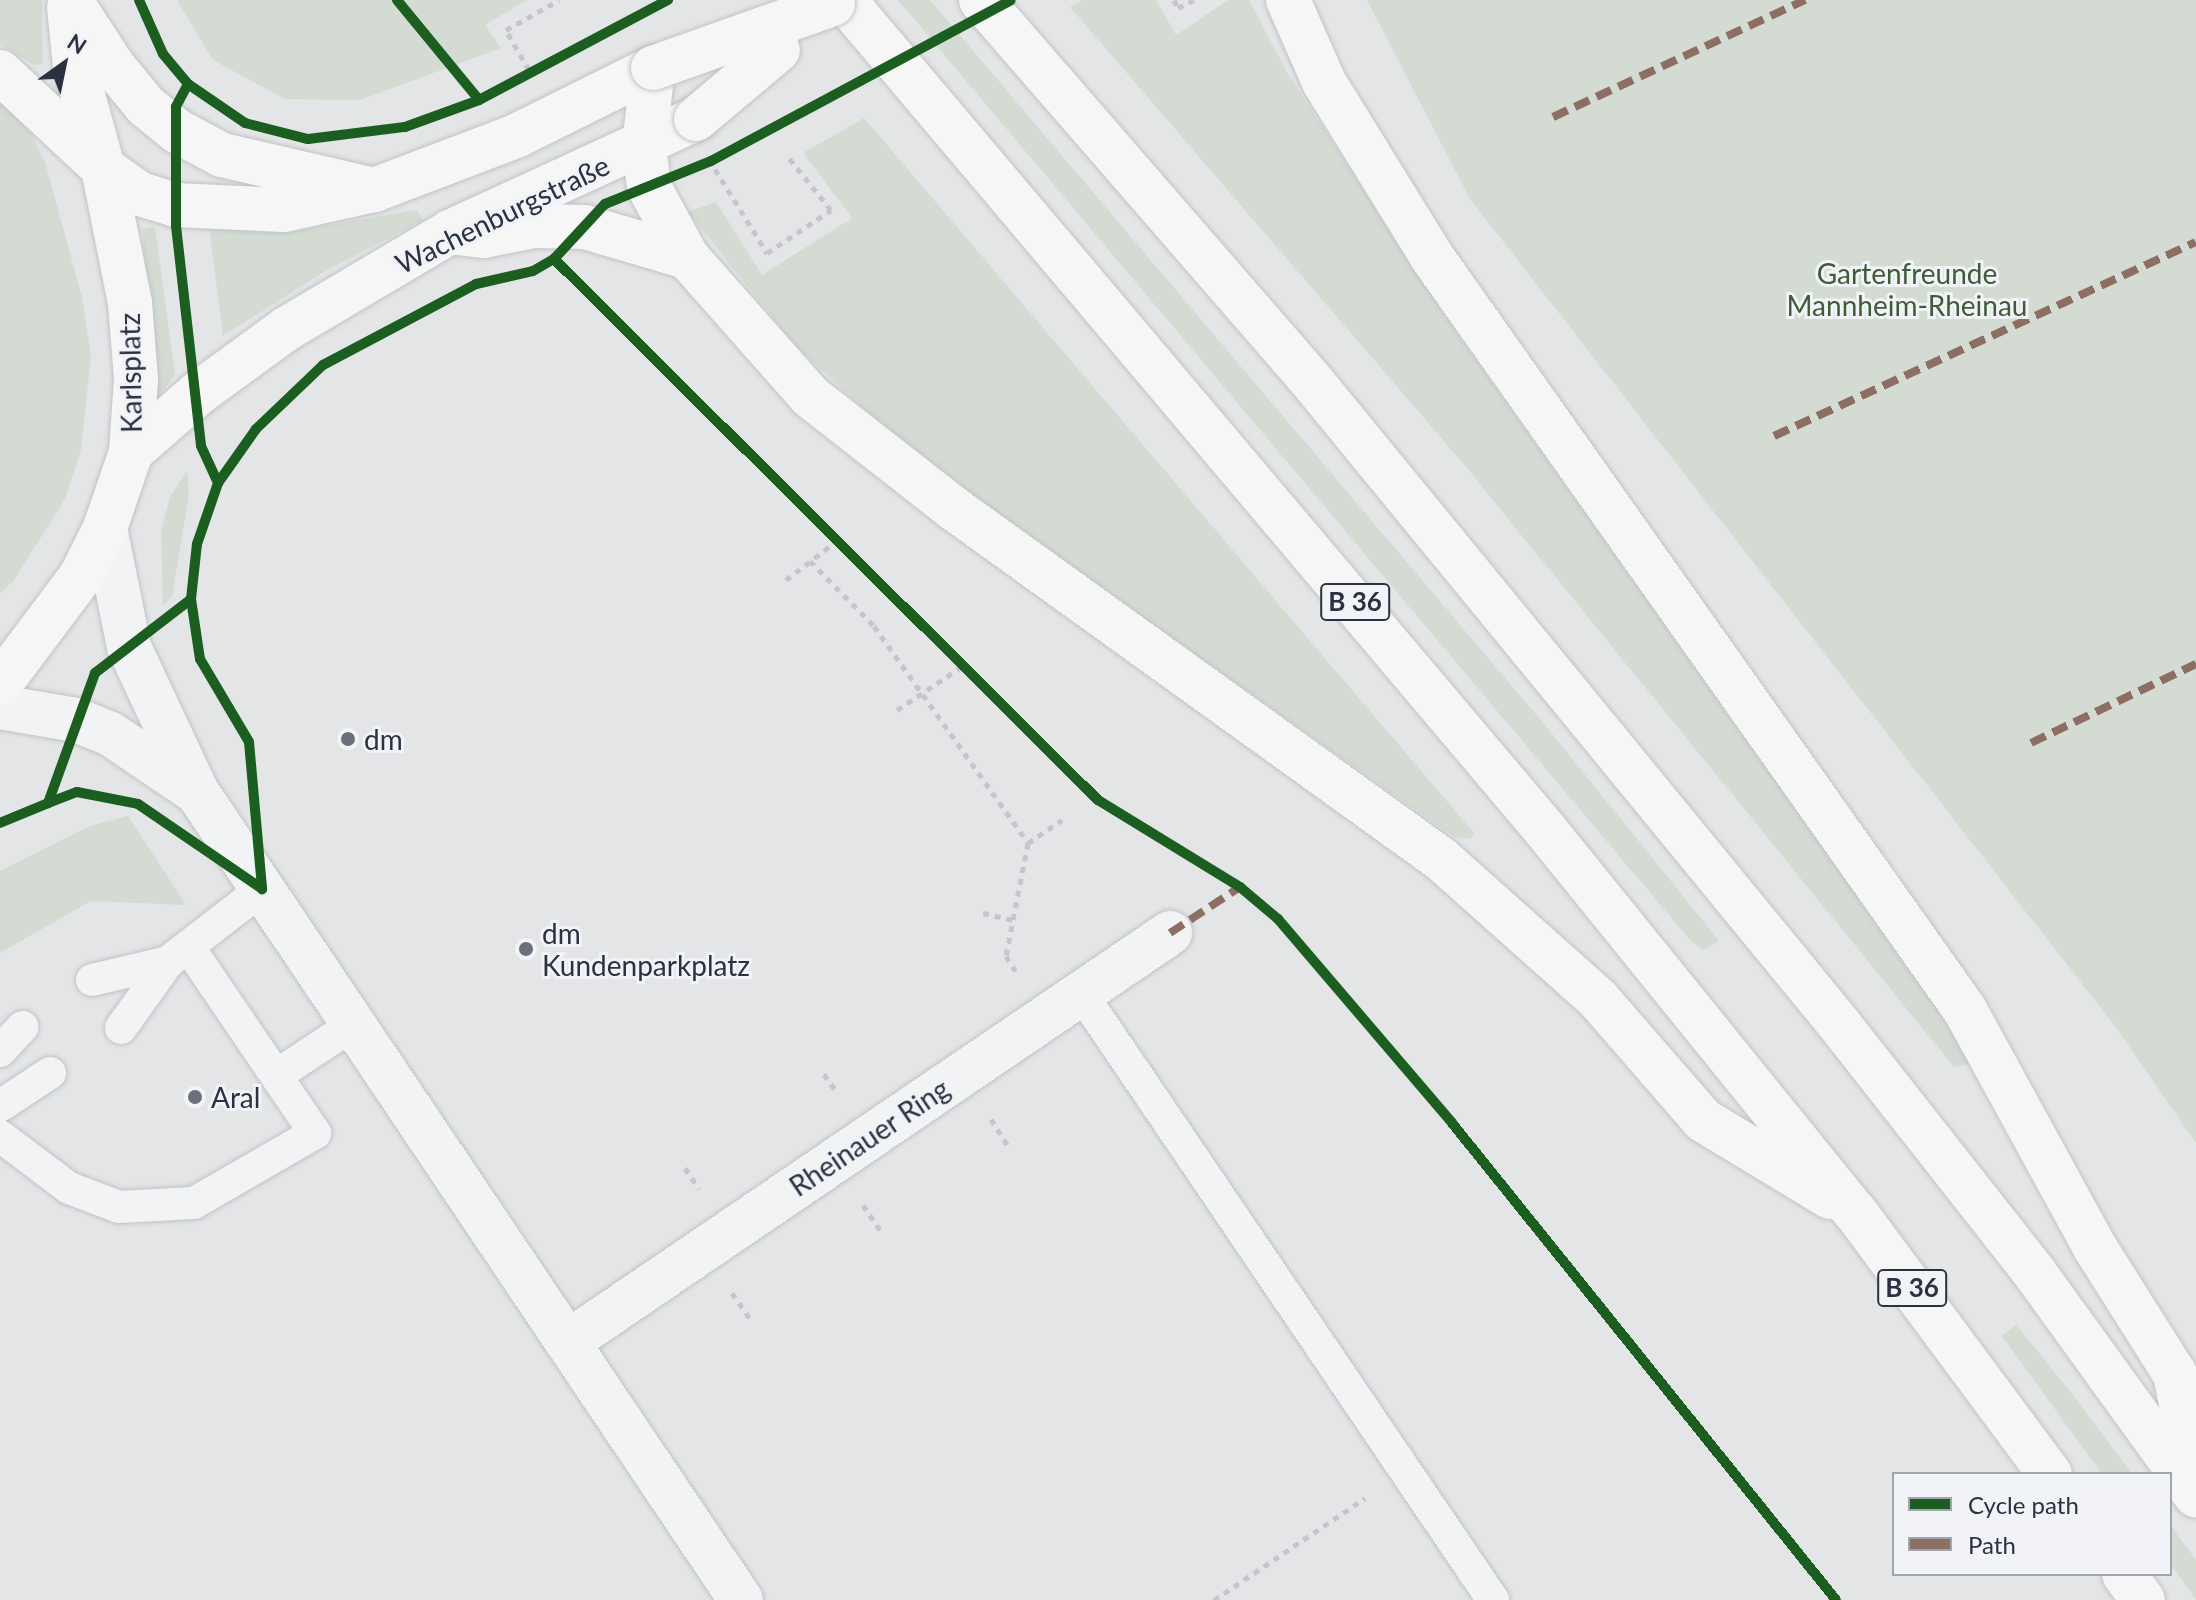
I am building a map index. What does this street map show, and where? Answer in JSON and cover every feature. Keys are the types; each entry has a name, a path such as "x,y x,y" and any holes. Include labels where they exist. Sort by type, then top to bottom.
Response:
{"main road":[{"name":"Karlsplatz","path":"0,684 51,623 105,528 131,452 136,379 130,303 103,168 75,66 69,0"},
{"path":"69,0 121,76 146,106 177,131 222,155 374,190"},
{"path":"981,0 1310,379 1839,1024 2034,1272 2196,1496"},
{"path":"1288,0 1324,82 1432,257 1965,1010 2094,1246 2175,1374 2196,1478"},
{"path":"0,72 103,168 140,194 175,205 284,210 374,190 516,136 653,68 839,1"},
{"name":"Wachenburgstraße","path":"131,452 197,394 286,329 450,232 644,146 696,119 839,1"},
{"name":"B 36","path":"839,1 1318,557 1856,1213 2049,1472"},
{"path":"653,68 644,146 649,187 687,257 811,397 953,508 1441,859 1598,999 1703,1120 1856,1213"},
{"path":"450,232 484,236 534,226 585,227 687,257"},
{"path":"2125,1576 2143,1600"}],"street":[{"path":"105,528 129,647 197,792 741,1600"},
{"path":"0,707 76,720 109,733 197,792"},
{"name":"Rheinauer Ring","path":"568,1342 1170,933"}],"lane":[{"path":"121,1028 179,956 262,889"},
{"path":"92,980 179,956"},
{"path":"0,1136 69,1188 119,1207 194,1203 315,1133 277,1075 179,956"},
{"path":"1064,1005 1405,1471 1493,1600"},
{"path":"277,1075 354,1024"},
{"path":"0,1051 22,1027"},
{"path":"0,1106 50,1073"}],"path":[{"path":"531,73 506,30 559,0"},
{"path":"1174,0 1178,8 1194,0"},
{"path":"711,161 767,253 831,210 789,158"},
{"path":"786,580 838,540"},
{"path":"810,561 874,626 1028,843"},
{"path":"897,710 964,665"},
{"path":"1062,820 1028,843 1006,956 1064,1005"},
{"path":"983,913 1013,920"},
{"path":"1214,1600 1405,1471"}],"green space":[{"path":"0,0 42,0 43,64 34,65 0,44"},
{"path":"177,0 527,0 485,25 501,48 360,100 285,99 213,60"},
{"path":"898,0 930,0 1550,731 1719,941 1703,950 1690,940"},
{"path":"1083,0 1156,0 1176,35 1228,0 1249,0 1288,74 1454,329 1936,1006 1969,1064 1954,1067 1462,462 1070,7"},
{"name":"Gartenfreunde Mannheim-Rheinau","path":"1367,0 2196,0 2196,1143 2115,1026 1470,199"},
{"path":"0,97 32,135 45,162 82,297 91,356 81,450 65,499 14,580 0,594"},
{"path":"864,118 1474,833 1471,839 1454,837 917,458 794,344 688,212 716,202 762,275 852,218 803,153"},
{"path":"417,210 423,220 324,272 223,336 209,227 293,231"},
{"path":"155,227 175,375 157,399 142,229"},
{"path":"187,471 189,495 172,596 163,605 161,531 170,497"},
{"path":"128,816 186,905 91,901 0,953 0,871 90,826"},
{"path":"2016,1325 2130,1472 2101,1472 2002,1336"},
{"path":"2172,1528 2196,1560 2196,1600 2172,1566"}],"marked path":[{"path":"1553,117 1805,0"},
{"path":"1774,436 2196,242"},
{"path":"2031,743 2196,664"},
{"path":"1170,933 1240,887"}],"cycle path":[{"path":"139,0 163,54 188,84 245,123 308,139 405,127 479,100 668,0"},
{"path":"397,0 479,100"},
{"path":"0,823 48,803 95,673 191,599 197,544 218,483 256,429 323,365 476,284 533,271 554,259 605,204 711,161 1011,0"},
{"path":"188,84 176,107 176,226 201,446 218,483"},
{"path":"554,259 1098,800 1240,887 1278,919 1452,1123 1836,1600"},
{"path":"191,599 200,659 249,742 262,889"},
{"path":"48,803 77,792 138,804 262,889"}],"place":[{"name":"dm","path":"348,739"},
{"name":"dm Kundenparkplatz","path":"526,949"},
{"name":"Aral","path":"195,1097"}]}
